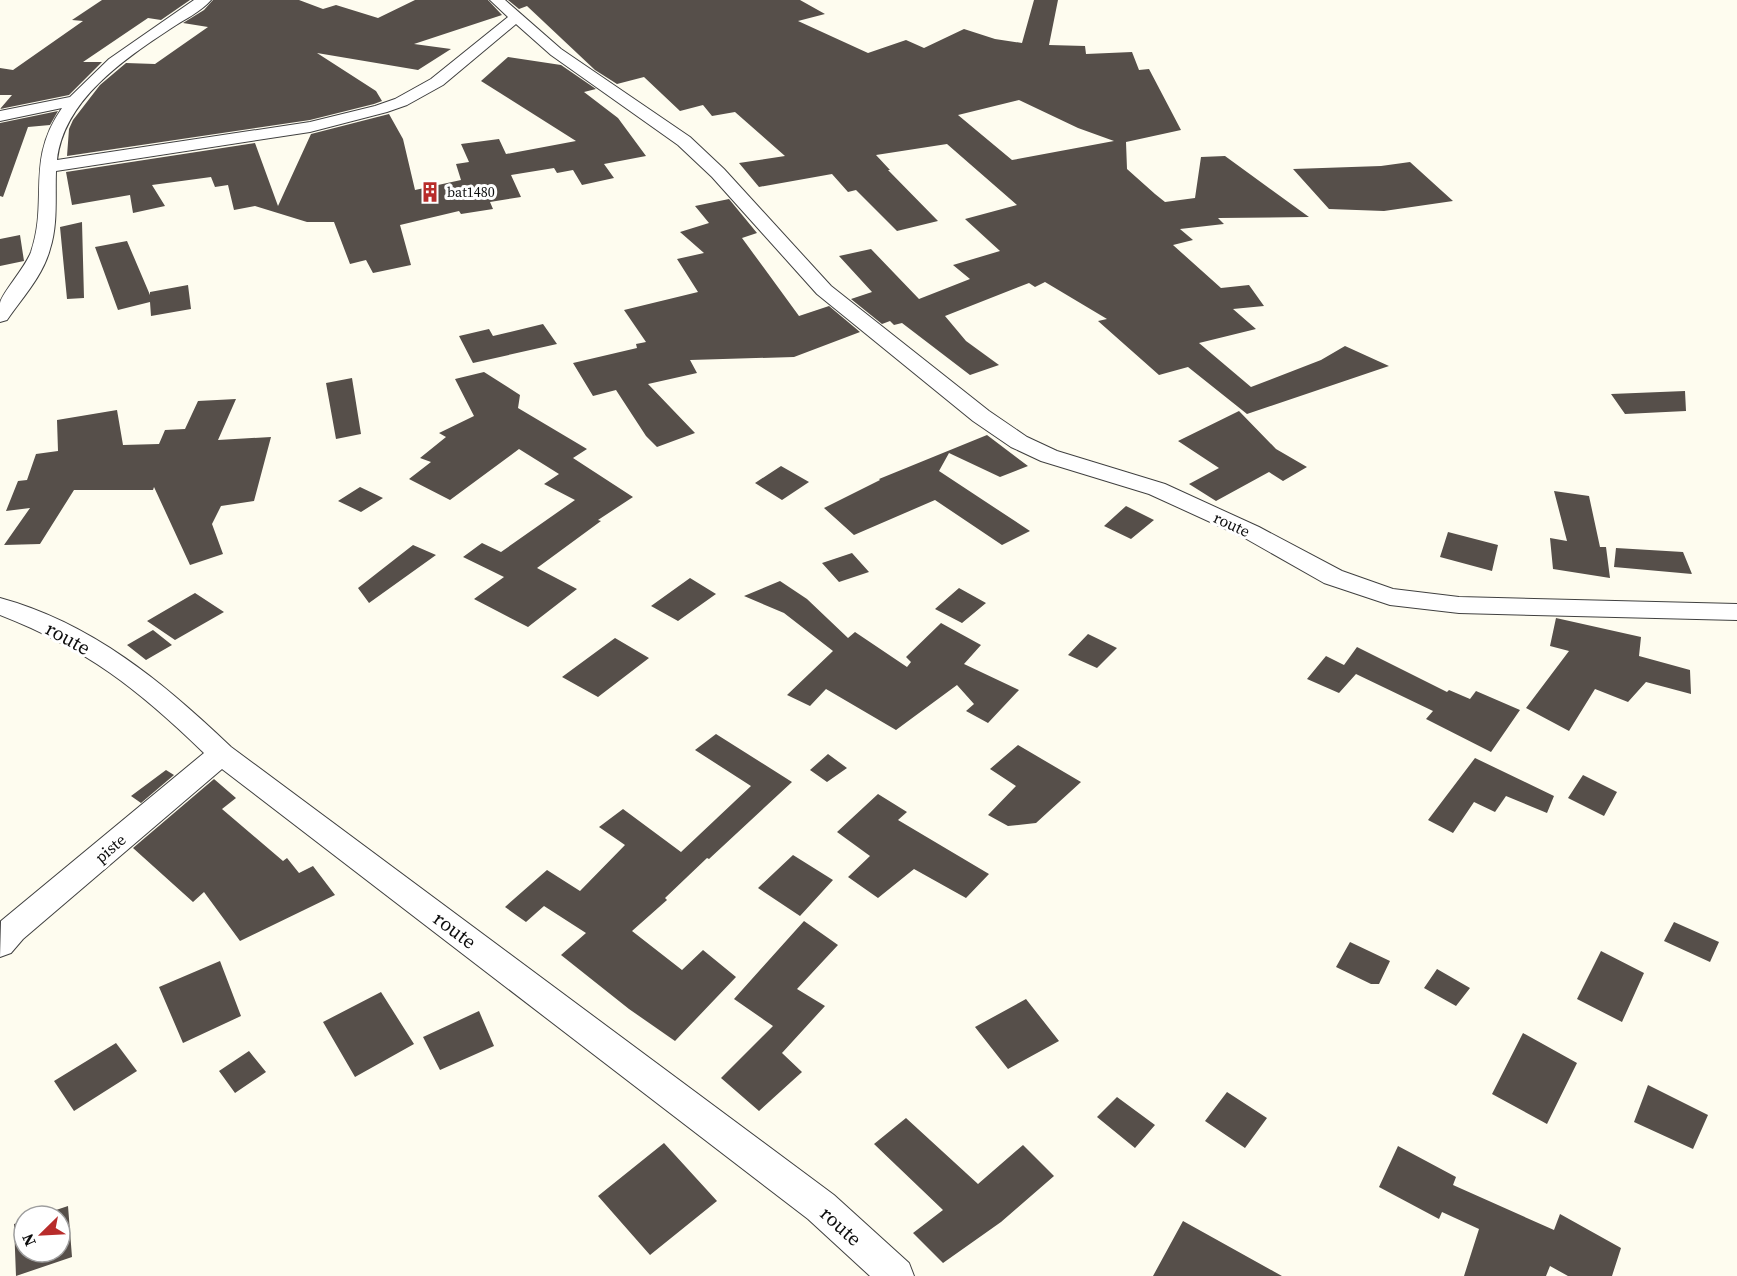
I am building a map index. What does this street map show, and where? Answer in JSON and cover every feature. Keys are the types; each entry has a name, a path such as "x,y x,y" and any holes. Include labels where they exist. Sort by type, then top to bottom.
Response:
{"street":[{"path":"0,316 29,273 41,249 48,167 54,136 60,120 73,101 97,77 204,0"},
{"name":"route","path":"496,0 556,52 684,141 718,173 824,290 981,416 1019,442 1049,456 1157,489 1251,532 1333,578 1390,597 1459,605 1737,612"},
{"path":"48,167 310,127 381,109 401,102 437,82 515,18"},
{"path":"0,116 73,101"},
{"name":"route","path":"0,606 33,618 127,670 170,705 221,754 821,1207 896,1276"},
{"name":"piste","path":"0,944 12,930 221,754"}],"building":[{"path":"102,0 190,0 161,20 148,18 83,62 102,62 69,95 0,109 12,95 0,95 0,68 13,70 83,21 72,20"},
{"path":"213,0 299,0 323,9 336,5 378,18 415,0 488,0 502,15 414,44 451,49 418,70 317,53 376,91 382,101 374,104 310,120 67,156 69,129 73,120 100,85 126,63 155,64 208,27 183,23 204,10"},
{"path":"508,0 800,0 825,14 798,21 868,53 906,40 924,48 964,29 995,39 1022,43 1034,0 1058,0 1049,45 1085,46 1086,54 1132,52 1139,70 1149,69 1181,130 1126,142 1127,169 1155,194 1165,202 1195,198 1201,157 1225,156 1309,217 1218,218 1224,224 1180,229 1193,240 1173,245 1221,288 1249,285 1264,306 1233,309 1256,329 1199,343 1251,387 1321,360 1345,346 1389,366 1247,414 1188,367 1159,375 1098,321 1107,319 1045,282 1035,287 1029,283 945,316 966,341 999,365 970,375 902,323 894,325 890,321 882,324 851,299 872,292 839,256 871,249 919,299 970,279 953,265 1000,251 965,219 1017,205 947,144 876,155 938,221 897,231 856,190 848,192 832,174 759,187 739,163 785,156 735,112 712,116 703,105 680,111 644,77 617,84 595,70 527,6 519,9","holes":["1019,100 1078,128 1114,141 1012,160 958,115"]},
{"path":"508,57 561,65 596,89 584,92 618,118 646,156 604,164 614,178 582,185 573,170 557,173 554,168 511,175 521,197 490,202 493,209 461,214 459,211 400,225 411,265 373,273 366,260 350,264 334,222 307,222 255,206 234,210 228,185 215,187 211,177 152,185 165,206 133,213 130,195 72,205 66,172 255,143 278,206 311,134 389,114 403,139 415,190 461,180 456,164 469,162 461,144 499,139 506,154 576,141 481,81"},
{"path":"58,111 50,125 28,127 3,197 0,196 0,123"},
{"path":"1410,162 1453,201 1384,211 1329,209 1293,169 1381,166"},
{"path":"729,199 757,233 742,238 799,316 829,306 860,332 794,357 690,360 697,373 648,384 695,433 657,447 646,436 616,390 593,396 573,363 637,348 636,344 646,342 624,310 698,292 677,259 704,253 680,232 709,223 695,206"},
{"path":"82,222 84,298 67,299 60,227"},
{"path":"20,235 24,261 0,266 0,239"},
{"path":"127,241 150,295 150,292 188,285 191,309 151,316 150,302 118,310 95,247"},
{"path":"543,324 557,344 473,363 459,336 489,329 493,336"},
{"path":"484,372 520,395 518,408 587,449 573,458 633,497 598,520 601,521 537,568 577,589 528,627 474,599 504,577 463,557 482,543 501,552 575,500 544,484 559,474 519,449 450,500 409,479 431,462 420,458 446,437 439,433 474,416 455,379"},
{"path":"352,378 361,434 336,439 326,383"},
{"path":"1685,391 1686,411 1625,414 1611,394"},
{"path":"236,399 218,440 271,437 254,501 221,506 212,524 223,554 190,565 154,487 153,490 74,490 40,544 4,545 30,508 6,511 18,481 27,480 36,454 58,451 57,420 117,410 123,445 159,444 165,430 185,429 198,401"},
{"path":"1239,411 1276,449 1307,467 1283,481 1269,472 1216,501 1189,484 1219,468 1178,441"},
{"path":"987,435 1028,466 1000,477 949,453 939,471 1030,531 1002,545 935,500 854,535 824,508 879,479"},
{"path":"781,466 809,482 782,500 755,483"},
{"path":"360,487 383,498 361,512 338,501"},
{"path":"1554,491 1589,496 1600,547 1606,547 1610,578 1553,569 1550,538 1567,541"},
{"path":"1126,506 1154,520 1131,539 1104,526"},
{"path":"1448,532 1498,545 1492,571 1440,557"},
{"path":"413,545 436,555 369,603 358,588"},
{"path":"1616,548 1683,552 1692,574 1614,567"},
{"path":"852,553 869,572 839,582 822,563"},
{"path":"690,578 716,594 678,621 651,606"},
{"path":"780,581 807,599 848,638 855,632 907,667 911,662 906,657 941,623 981,645 964,664 1019,690 988,723 966,711 974,704 957,685 896,730 826,689 810,706 787,695 833,651 784,613 744,596"},
{"path":"959,588 986,603 962,623 935,609"},
{"path":"195,593 224,612 175,640 147,621"},
{"path":"1556,618 1641,637 1639,656 1690,670 1691,694 1646,682 1628,702 1595,689 1569,731 1526,708 1569,651 1550,646"},
{"path":"153,630 172,645 146,660 127,645"},
{"path":"1088,634 1117,648 1097,668 1068,655"},
{"path":"615,638 649,658 598,697 562,677"},
{"path":"1357,647 1447,692 1449,690 1470,699 1476,691 1520,710 1491,752 1426,719 1433,711 1356,674 1339,693 1307,679 1326,656 1344,665"},
{"path":"716,734 792,782 709,859 707,858 665,898 667,900 632,931 682,970 703,950 736,977 675,1041 629,1009 561,955 586,933 544,906 526,922 505,907 547,870 580,891 625,845 599,827 623,809 681,852 751,786 695,750"},
{"path":"1018,745 1081,782 1036,823 1008,826 988,815 1016,786 990,769"},
{"path":"828,754 847,768 827,782 810,770"},
{"path":"1475,758 1554,796 1547,813 1506,796 1495,812 1474,802 1453,833 1428,820"},
{"path":"166,770 174,775 141,803 131,796"},
{"path":"1583,775 1617,792 1604,816 1568,798"},
{"path":"214,779 236,798 222,809 283,861 287,858 299,873 313,866 335,895 240,941 204,892 193,902 133,848"},
{"path":"878,794 907,812 898,820 989,874 966,898 914,869 878,898 848,877 870,856 837,832"},
{"path":"793,855 833,880 800,916 758,888"},
{"path":"804,921 838,945 797,989 825,1006 782,1053 802,1072 759,1111 721,1078 773,1026 734,999"},
{"path":"1674,922 1719,942 1710,962 1664,941"},
{"path":"1350,942 1390,961 1379,984 1371,984 1336,967"},
{"path":"1601,951 1644,973 1622,1022 1577,999"},
{"path":"220,961 241,1016 183,1043 159,987"},
{"path":"1437,969 1470,988 1456,1006 1424,988"},
{"path":"381,992 414,1044 355,1077 323,1022"},
{"path":"1026,999 1059,1041 1008,1069 975,1027"},
{"path":"479,1011 494,1046 440,1070 423,1037"},
{"path":"1523,1033 1577,1063 1547,1124 1492,1094"},
{"path":"116,1043 137,1071 74,1111 54,1081"},
{"path":"249,1051 266,1072 235,1093 219,1071"},
{"path":"1648,1085 1708,1115 1693,1149 1634,1122"},
{"path":"1227,1092 1267,1118 1245,1148 1205,1121"},
{"path":"1117,1097 1155,1125 1135,1148 1097,1117"},
{"path":"906,1118 978,1184 1023,1145 1054,1176 1001,1222 943,1263 913,1233 943,1210 874,1144"},
{"path":"664,1143 717,1201 650,1255 598,1196"},
{"path":"1398,1146 1456,1177 1453,1185 1554,1230 1560,1214 1621,1248 1612,1276 1568,1276 1550,1266 1546,1276 1464,1276 1479,1229 1442,1212 1439,1219 1379,1187"},
{"path":"1183,1221 1282,1276 1153,1276"},
{"path":"16,1264 51,1264 16,1276"}],"place":[{"name":"bat1480","path":"430,192"}]}
